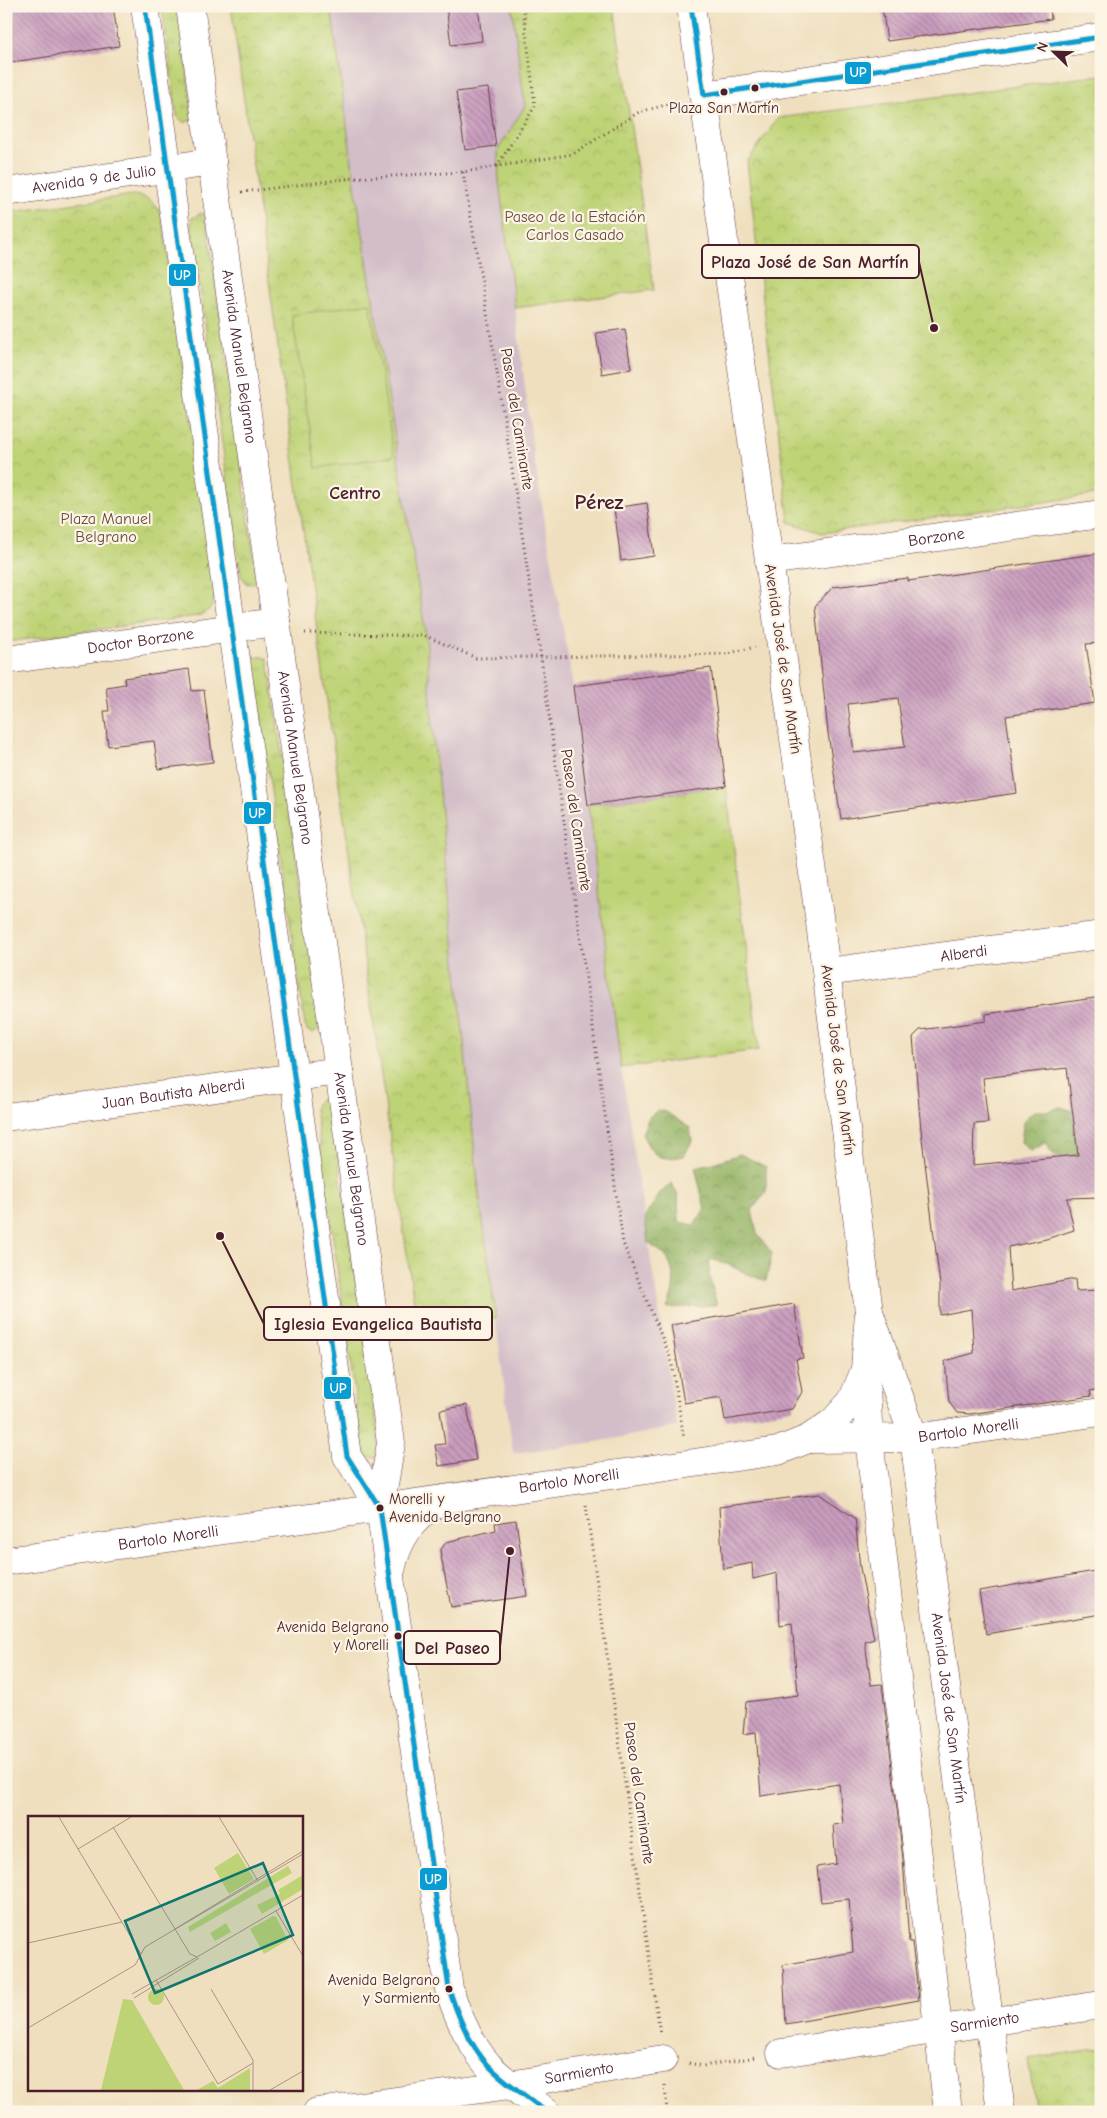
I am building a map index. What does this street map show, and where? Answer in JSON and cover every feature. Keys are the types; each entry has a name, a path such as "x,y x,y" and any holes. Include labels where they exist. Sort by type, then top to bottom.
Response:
{"main road":[{"name":"Avenida Manuel Belgrano","path":"145,6 347,1456 380,1508"},
{"name":"Avenida Manuel Belgrano","path":"190,6 391,1443 380,1508 448,1990 459,2020 488,2065 510,2085 546,2112"},
{"name":"Avenida José de San Martín","path":"691,6 827,972 869,1312 865,1370 869,1439 948,2112"},
{"path":"704,95 1101,37"},
{"name":"Avenida 9 de Julio","path":"6,192 212,162"},
{"name":"Borzone","path":"770,562 1101,514"},
{"name":"Doctor Borzone","path":"6,660 276,622"},
{"name":"Alberdi","path":"827,972 1101,935"},
{"name":"Juan Bautista Alberdi","path":"6,1117 339,1071"},
{"name":"Avenida José de San Martín","path":"869,1312 914,1438 1001,2112"},
{"path":"808,1439 834,1422 852,1401 865,1370"},
{"name":"Bartolo Morelli","path":"6,1561 778,1451 808,1439 914,1438 1101,1412"},
{"name":"Avenida Manuel Belgrano","path":"390,1575 394,1555 402,1537 413,1521 428,1508 445,1499"},
{"name":"Sarmiento","path":"781,2053 1101,2005"},
{"name":"Sarmiento","path":"317,2112 510,2085 663,2058"}],"path":[{"path":"497,166 535,106 523,6"},
{"path":"216,192 234,193 354,178 463,172 573,154 639,112 704,95"},
{"name":"Paseo del Caminante","path":"463,172 498,378 541,658 623,1243 671,1358 689,1464"},
{"path":"276,622 309,634 426,636 476,658 725,654 780,640"},
{"name":"Paseo del Caminante","path":"583,1479 663,2058 667,2112"},
{"path":"663,2058 702,2066 781,2053"}],"shaded area":[{"path":"331,6 512,6 525,106 498,150 499,181 534,458 573,686 621,1068 677,1427 596,1442 513,1453 479,1193 433,732 426,636 354,178"}],"green space":[{"path":"162,6 179,6 193,119 184,123 177,116"},
{"path":"231,6 331,6 354,178 426,636 433,732 479,1193 496,1318 418,1330 324,681"},
{"name":"Paseo de la Estación Carlos Casado","path":"512,6 614,6 654,290 515,308 499,181 498,150 525,106"},
{"path":"1101,75 1101,494 822,533 789,522 747,162 778,118"},
{"name":"Plaza Manuel Belgrano","path":"133,195 151,201 162,216 215,593 214,602 208,611 197,616 6,642 6,213"},
{"path":"201,213 206,216 257,579 253,583 247,584 241,576 191,223 192,218"},
{"path":"370,303 394,456 316,468 292,315"},
{"path":"258,657 268,659 321,1028 312,1033 307,1030 305,1025 253,666 254,661"},
{"path":"726,786 759,1050 621,1068 588,805"},
{"path":"325,1099 330,1102 380,1448 376,1457 368,1457 363,1451 315,1109 318,1102"},
{"path":"1061,1107 1073,1111 1078,1155 1057,1157 1050,1151 1047,1142 1031,1151 1021,1142 1024,1120 1034,1111 1048,1111"},
{"path":"658,1110 666,1112 690,1128 692,1141 684,1156 668,1158 657,1156 646,1142 642,1134 649,1117"},
{"path":"740,1154 766,1167 766,1192 752,1210 757,1234 772,1253 766,1281 710,1259 709,1275 717,1305 667,1308 673,1289 672,1270 667,1258 648,1243 645,1217 660,1193 672,1183 678,1196 679,1222 694,1225 705,1209 695,1167"},
{"path":"1101,2048 1101,2112 1036,2112 1028,2059"}],"building":[{"path":"6,6 113,6 119,46 6,63"},
{"path":"446,6 478,6 482,41 451,45"},
{"path":"882,6 1050,6 1051,19 887,41"},
{"path":"488,88 496,146 465,150 456,92"},
{"path":"625,329 631,369 602,374 596,333"},
{"path":"647,503 654,556 621,561 614,508"},
{"path":"1101,553 1101,643 1086,644 1095,703 1006,716 1017,793 841,819 828,733 815,606 833,587 908,578 908,581","holes":["898,698 905,747 854,753 848,704"]},
{"path":"711,668 726,786 588,805 573,686"},
{"path":"189,669 192,691 204,690 213,762 158,769 154,741 108,746 104,711 109,711 106,687 125,684 124,678"},
{"path":"1101,997 1101,1197 1067,1198 1074,1230 1046,1239 1008,1247 1011,1291 1075,1279 1076,1291 1101,1290 1101,1389 1090,1391 1091,1396 970,1414 957,1413 949,1402 945,1361 974,1353 971,1309 940,1315 940,1285 921,1130 913,1037 920,1030 986,1021 986,1014","holes":["1067,1068 1078,1155 973,1165 974,1124 988,1123 983,1078"]},
{"path":"794,1304 803,1358 796,1359 802,1392 792,1409 725,1420 721,1397 684,1403 671,1325"},
{"path":"467,1405 476,1460 439,1466 435,1445 445,1444 440,1410"},
{"path":"819,1494 855,1518 860,1568 874,1639 865,1642 871,1685 882,1684 903,1859 909,1942 912,1942 919,2000 786,2024 783,1965 853,1952 849,1899 821,1902 817,1867 836,1864 833,1825 843,1824 839,1784 761,1796 756,1732 743,1734 746,1702 798,1695 792,1623 780,1625 777,1573 753,1579 752,1563 723,1569 719,1507"},
{"path":"516,1520 527,1596 451,1607 440,1551 446,1542 496,1530 495,1523"},
{"path":"1101,1570 1101,1614 986,1634 979,1591"}],"transit line":[{"name":"UP","path":"145,6 347,1456 380,1508 449,1989 465,2029 481,2057 502,2078 546,2112"},
{"name":"UP","path":"691,6 704,95 1101,37"}],"place":[{"name":"Plaza San Martín","path":"724,92"},
{"name":"Plaza José de San Martín","path":"934,328"},
{"name":"Iglesia Evangelica Bautista","path":"220,1236"},
{"name":"Morelli y Avenida Belgrano","path":"380,1508"},
{"name":"Del Paseo","path":"510,1551"},
{"name":"Avenida Belgrano y Morelli","path":"398,1636"},
{"name":"Avenida Belgrano y Sarmiento","path":"449,1989"}],"district":[{"name":"Centro","path":"355,493"},
{"name":"Pérez","path":"599,502"}]}
